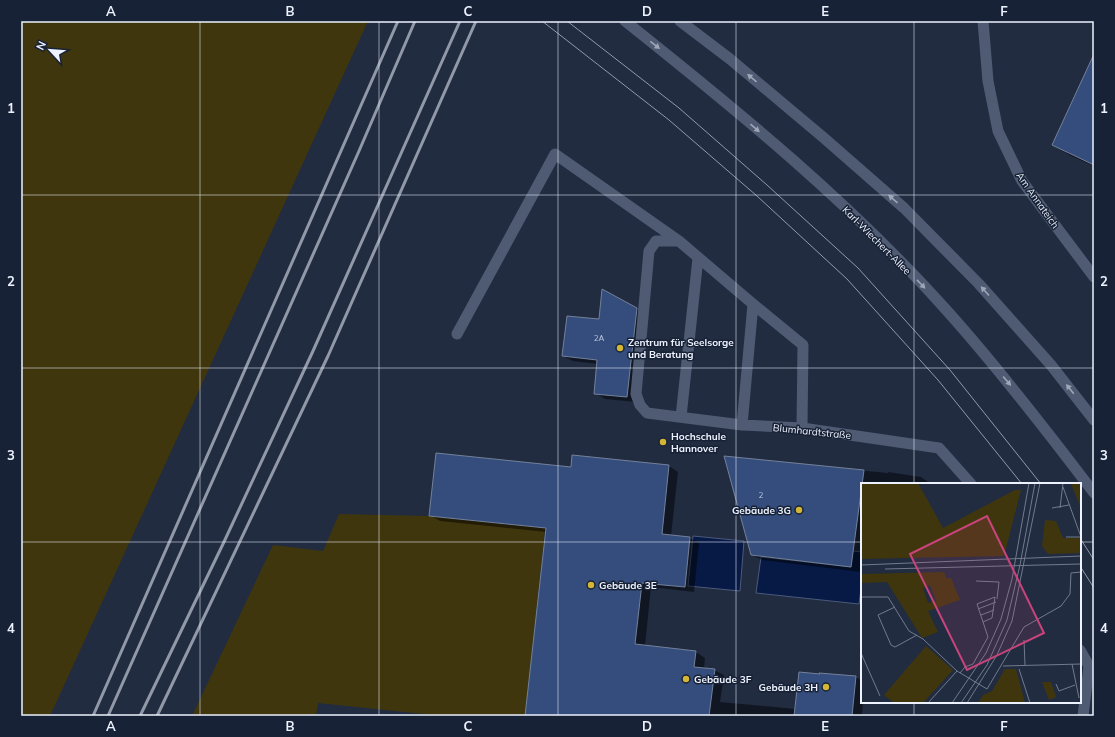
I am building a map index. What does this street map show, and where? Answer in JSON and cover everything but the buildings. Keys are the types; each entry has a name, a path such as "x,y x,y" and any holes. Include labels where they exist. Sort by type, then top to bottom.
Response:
{"main road":[{"name":"Karl-Wiechert-Allee","path":"625,21 715,93 800,166 877,238 948,312 1014,389 1094,493"},
{"path":"680,21 730,59 904,208 979,284 1051,365 1094,420"},
{"name":"Am Annateich","path":"983,21 988,81 998,130 1022,181 1094,277"},
{"path":"457,334 555,154 679,241 752,304 803,345 802,428"},
{"name":"Blumhardtstraße","path":"679,241 656,241 649,251 636,394 640,405 647,413 742,425 802,428 939,448 970,483"},
{"path":"681,417 698,258"},
{"path":"742,425 752,304"},
{"path":"1081,652 1088,666 1083,716"}],"shaded area":[{"path":"21,21 368,21 50,716 21,716"},
{"path":"339,514 429,516 545,528 525,716 443,716 318,703 316,716 192,716 273,545 323,551"}],"water":[{"path":"693,536 744,541 740,591 688,586"},
{"path":"853,551 861,552 861,589 859,604 756,593 761,557 851,567"}],"tram line":[{"path":"542,21 669,120 757,196 847,279 938,380 1021,483"},
{"path":"567,21 679,108 767,185 858,268 950,370 1040,483"},
{"path":"1081,540 1094,560"},
{"path":"1081,568 1094,588"}],"railway":[{"path":"93,716 398,21"},
{"path":"108,716 359,151 415,21"},
{"path":"140,716 223,544 313,351 460,21"},
{"path":"157,716 328,356 476,21"}],"place":[{"name":"Zentrum für Seelsorge und Beratung","path":"620,348"},
{"name":"Hochschule Hannover","path":"663,442"},
{"name":"Gebäude 3G","path":"799,510"},
{"name":"Gebäude 3E","path":"591,585"},
{"name":"Gebäude 3F","path":"686,679"},
{"name":"Gebäude 3H","path":"826,687"}]}
